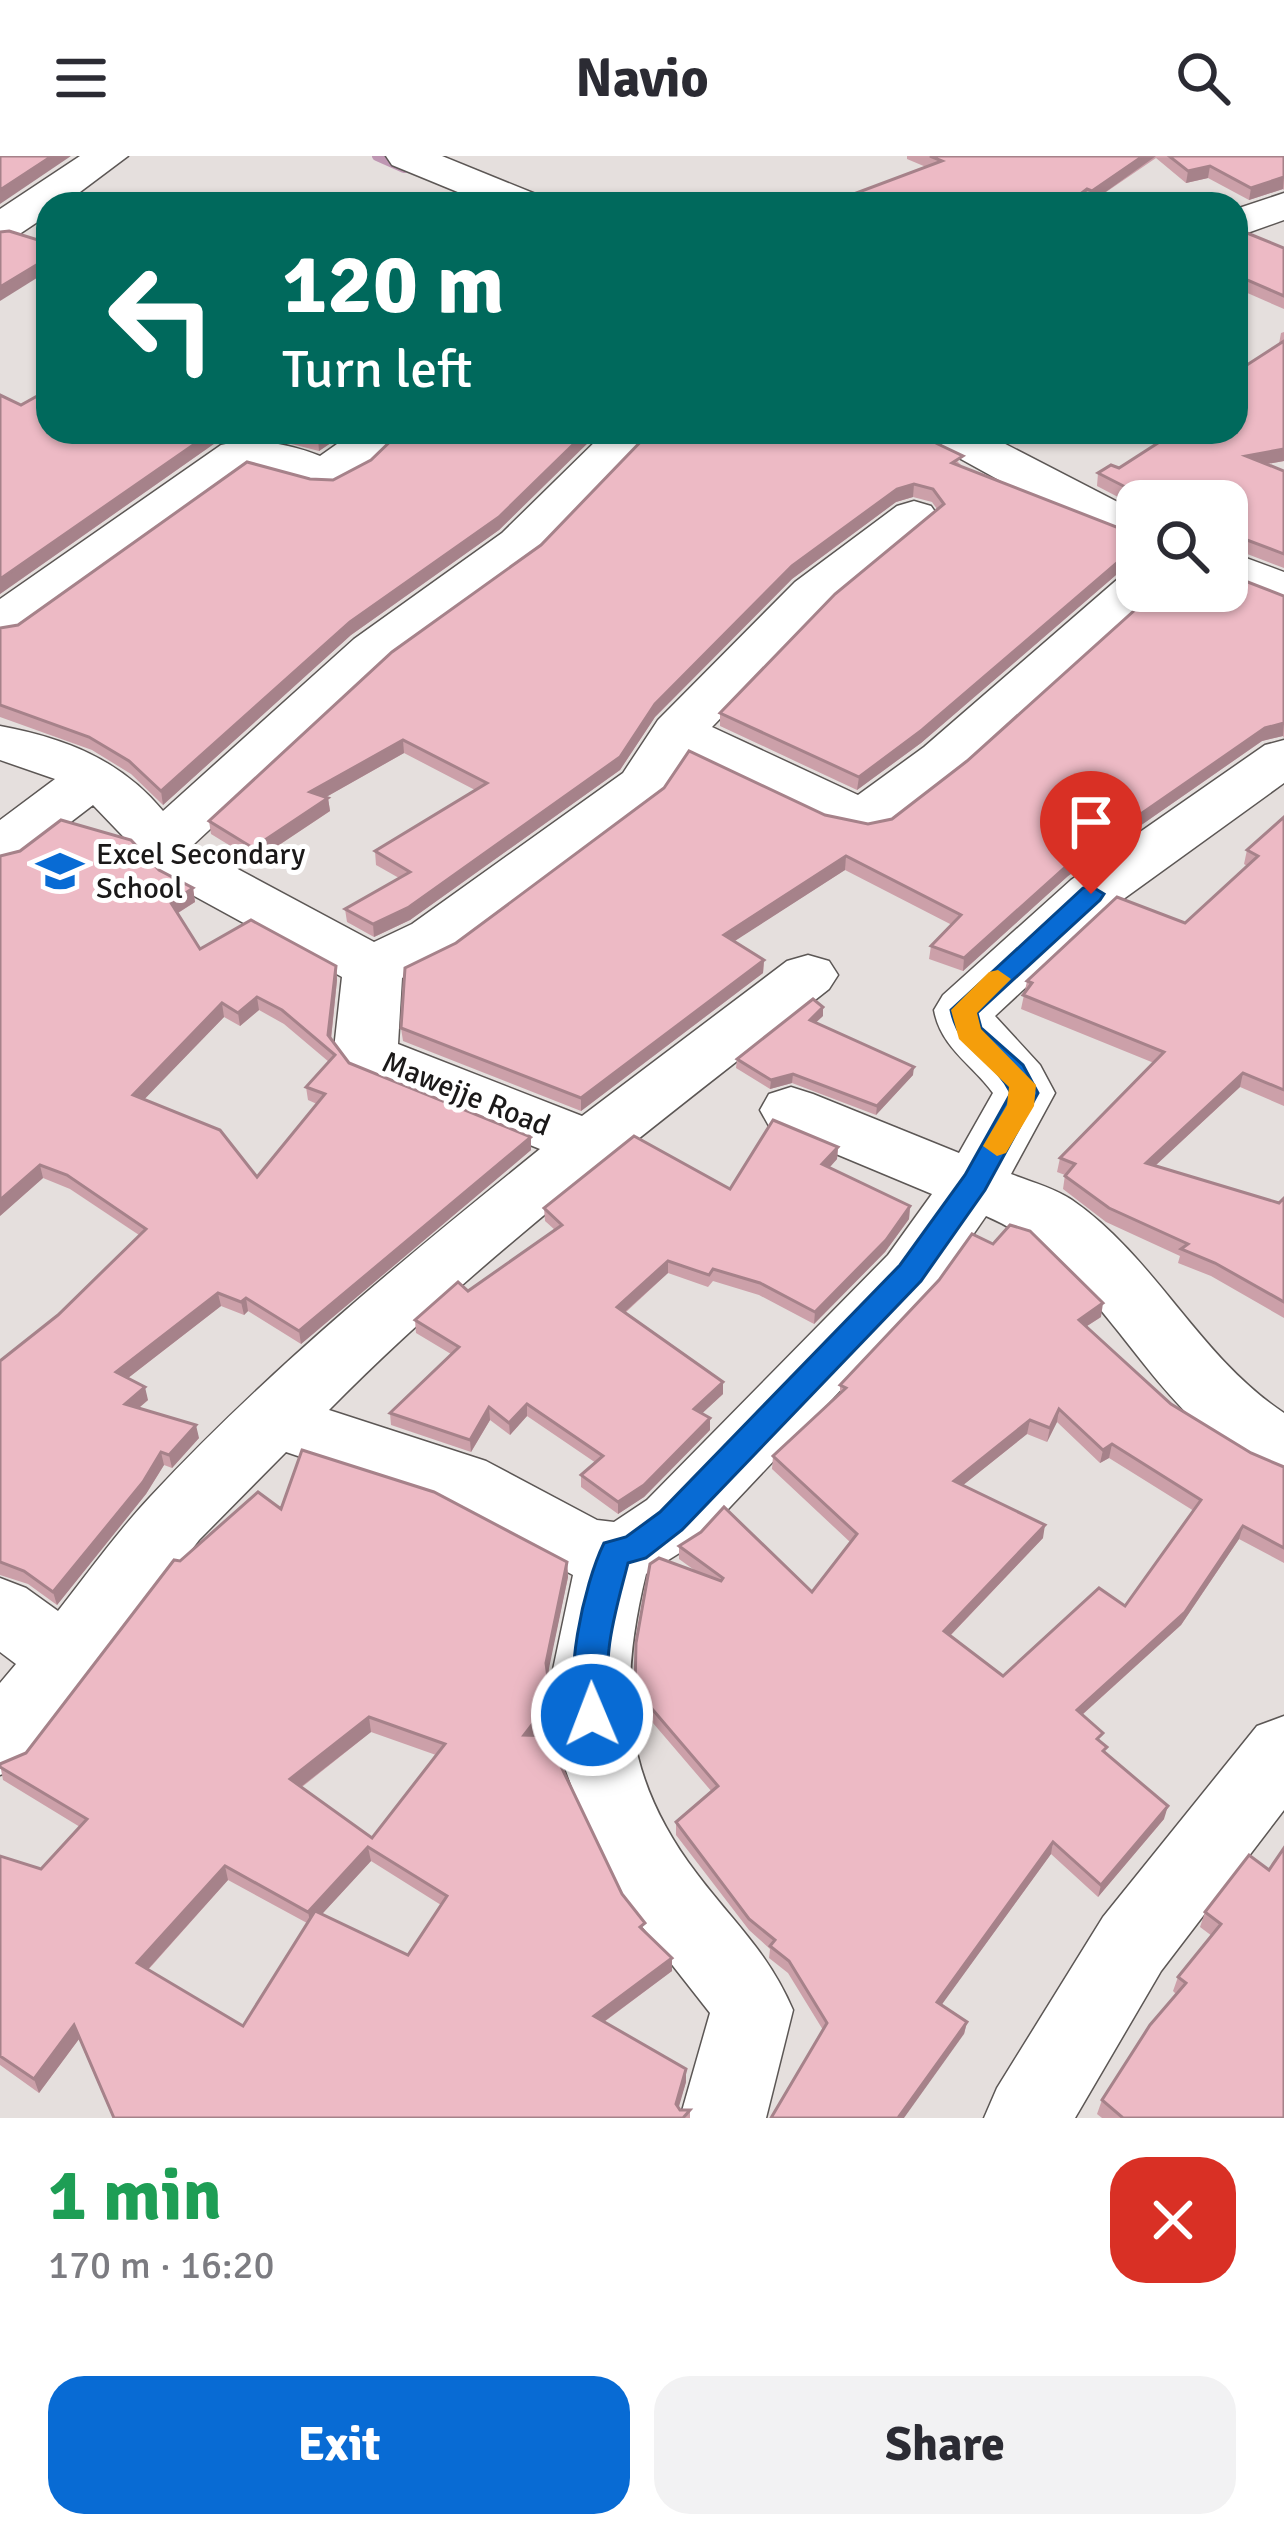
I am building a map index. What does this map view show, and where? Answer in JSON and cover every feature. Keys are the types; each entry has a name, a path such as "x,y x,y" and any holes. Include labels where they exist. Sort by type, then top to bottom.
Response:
{"street":[{"path":"50,192 108,156"},
{"path":"406,156 494,192"},
{"path":"63,183 88,192"},
{"path":"0,228 36,202"},
{"path":"1248,220 1284,206"},
{"path":"0,622 238,455 286,460 325,475 368,444"},
{"path":"159,845 372,650 520,544 620,444"},
{"path":"969,444 1116,521"},
{"path":"0,743 58,757 90,775 115,792 183,866 331,941 371,968 433,938 642,785 677,732 812,593 914,516"},
{"path":"1248,575 1284,590"},
{"path":"677,732 846,811 868,815 944,759 1116,607"},
{"path":"273,1420 461,1481 585,1549 615,1553 634,1548 671,1521 910,1273 975,1182 1024,1093 1014,1071 969,1032 964,1010 1091,894 1284,757"},
{"path":"0,848 69,797 90,775"},
{"name":"Mawejje Road","path":"371,968 372,1016 363,1038 365,1049 376,1059 589,1144"},
{"path":"0,1741 174,1519 381,1315 589,1144 808,975"},
{"path":"791,1110 1047,1215 1112,1273 1197,1382 1226,1410 1284,1449"},
{"path":"615,1553 593,1643 588,1684 592,1715 603,1767 645,1870 732,1972 752,2010 723,2118"},
{"path":"0,1610 66,1659"},
{"path":"1027,2118 1132,1944 1284,1750"}],"building":[{"path":"0,156 52,156 0,190"},
{"path":"930,156 1143,156 1092,191 859,192 942,161"},
{"path":"1169,156 1284,156 1284,177 1251,188 1210,166 1188,171"},
{"path":"0,232 36,239 36,265 0,287"},
{"path":"1248,233 1284,248 1284,296 1248,280"},
{"path":"1284,341 1284,449 1246,456 1284,471 1284,554 1248,540 1248,480 1116,482 1098,473 1111,465 1119,468 1156,444 1248,444 1248,364"},
{"path":"0,395 21,405 36,397 36,444 195,444 0,579"},
{"path":"388,444 574,444 499,517 350,622 161,791 129,761 89,737 0,705 0,628 18,625 247,462 310,479 333,480 371,460"},
{"path":"638,444 938,444 963,456 952,463 1116,527 1116,564 922,730 859,777 720,713 835,594 944,504 933,489 914,484 897,489 792,566 655,704 620,757 409,907 373,924 345,909 410,872 375,851 487,783 403,740 310,792 328,798 253,848 209,821 392,652 541,545"},
{"path":"1248,582 1284,596 1284,723 1265,728 1070,863 964,958 931,946 961,915 846,856 724,935 764,960 581,1098 401,1028 405,968 456,943 664,788 689,751 825,815 868,824 892,819 967,761 1133,612 1248,612"},
{"path":"1284,817 1284,1090 1243,1073 1146,1163 1279,1203 1284,1198 1284,1302 1181,1249 1188,1244 1109,1208 1065,1176 1075,1164 1060,1158 1164,1052 1023,995 1032,983 1027,981 1117,897 1185,923 1258,856 1247,850"},
{"path":"61,820 131,840 159,870 193,888 171,903 200,949 251,920 336,966 328,1035 349,1063 531,1137 299,1331 246,1298 241,1302 218,1293 116,1372 145,1387 125,1404 196,1425 169,1455 161,1452 143,1482 53,1592 24,1571 0,1562 0,1361 58,1315 146,1229 67,1175 40,1165 0,1200 0,856 20,851","holes":["257,997 282,1010 335,1055 306,1087 325,1094 257,1177 220,1130 133,1095 222,1003 238,1013"]},
{"path":"813,999 823,1007 810,1020 914,1067 877,1106 793,1074 771,1080 737,1059"},
{"path":"773,1120 838,1147 822,1164 910,1206 886,1240 815,1312 760,1283 713,1269 709,1275 668,1261 617,1307 723,1382 694,1409 710,1418 644,1485 618,1502 581,1475 603,1456 527,1404 509,1423 489,1407 470,1440 390,1413 459,1347 415,1320 458,1282 468,1291 562,1225 544,1208 634,1136 730,1189"},
{"path":"1010,1225 1030,1231 1103,1303 1079,1320 1171,1404 1251,1453 1284,1467 1284,1548 1243,1526 1185,1612 1077,1710 1103,1733 1097,1739 1107,1747 1103,1751 1168,1806 1101,1885 1053,1842 937,2002 967,2022 898,2118 771,2118 827,2023 789,1961 770,1946 775,1940 749,1919 676,1822 718,1786 635,1689 636,1643 650,1564 659,1558 721,1581 679,1546 701,1532 724,1507 812,1592 857,1534 773,1456 846,1388 840,1385 939,1280 972,1234 993,1244","holes":["1059,1409 1103,1450 1112,1444 1201,1500 1125,1606 1099,1588 1003,1676 944,1631 1045,1525 954,1481 1030,1420 1050,1428"]},
{"path":"302,1450 434,1492 567,1562 546,1663 551,1700 524,1735 557,1736 557,1758 622,1894 645,1923 640,1927 672,1958 594,2016 686,2069 676,2104 680,2110 690,2110 683,2118 114,2118 74,2025 34,2079 0,2056 0,1856 41,1869 87,1819 0,1764 26,1753 174,1560 180,1561 258,1492 281,1509","holes":["369,1717 445,1744 372,1838 290,1779","368,1847 447,1896 408,1955 315,1911 243,2026 137,1963 225,1866 308,1912"]},
{"path":"1284,1848 1284,2118 1123,2118 1102,2100 1150,2025 1186,1983 1178,1977 1221,1924 1205,1912 1249,1855 1269,1870"}],"waterway":[{"path":"377,156 404,168"}],"slow traffic":[{"path":"997,1146 1024,1093 1014,1071 969,1032 964,1010 998,979"}],"place":[{"name":"Excel Secondary School","path":"60,871"}],"route":[{"path":"592,1715 588,1684 593,1643 615,1553 634,1548 671,1521 910,1273 975,1182 1021,1106 1024,1093 1014,1071 969,1032 964,1010 1091,894"}]}
